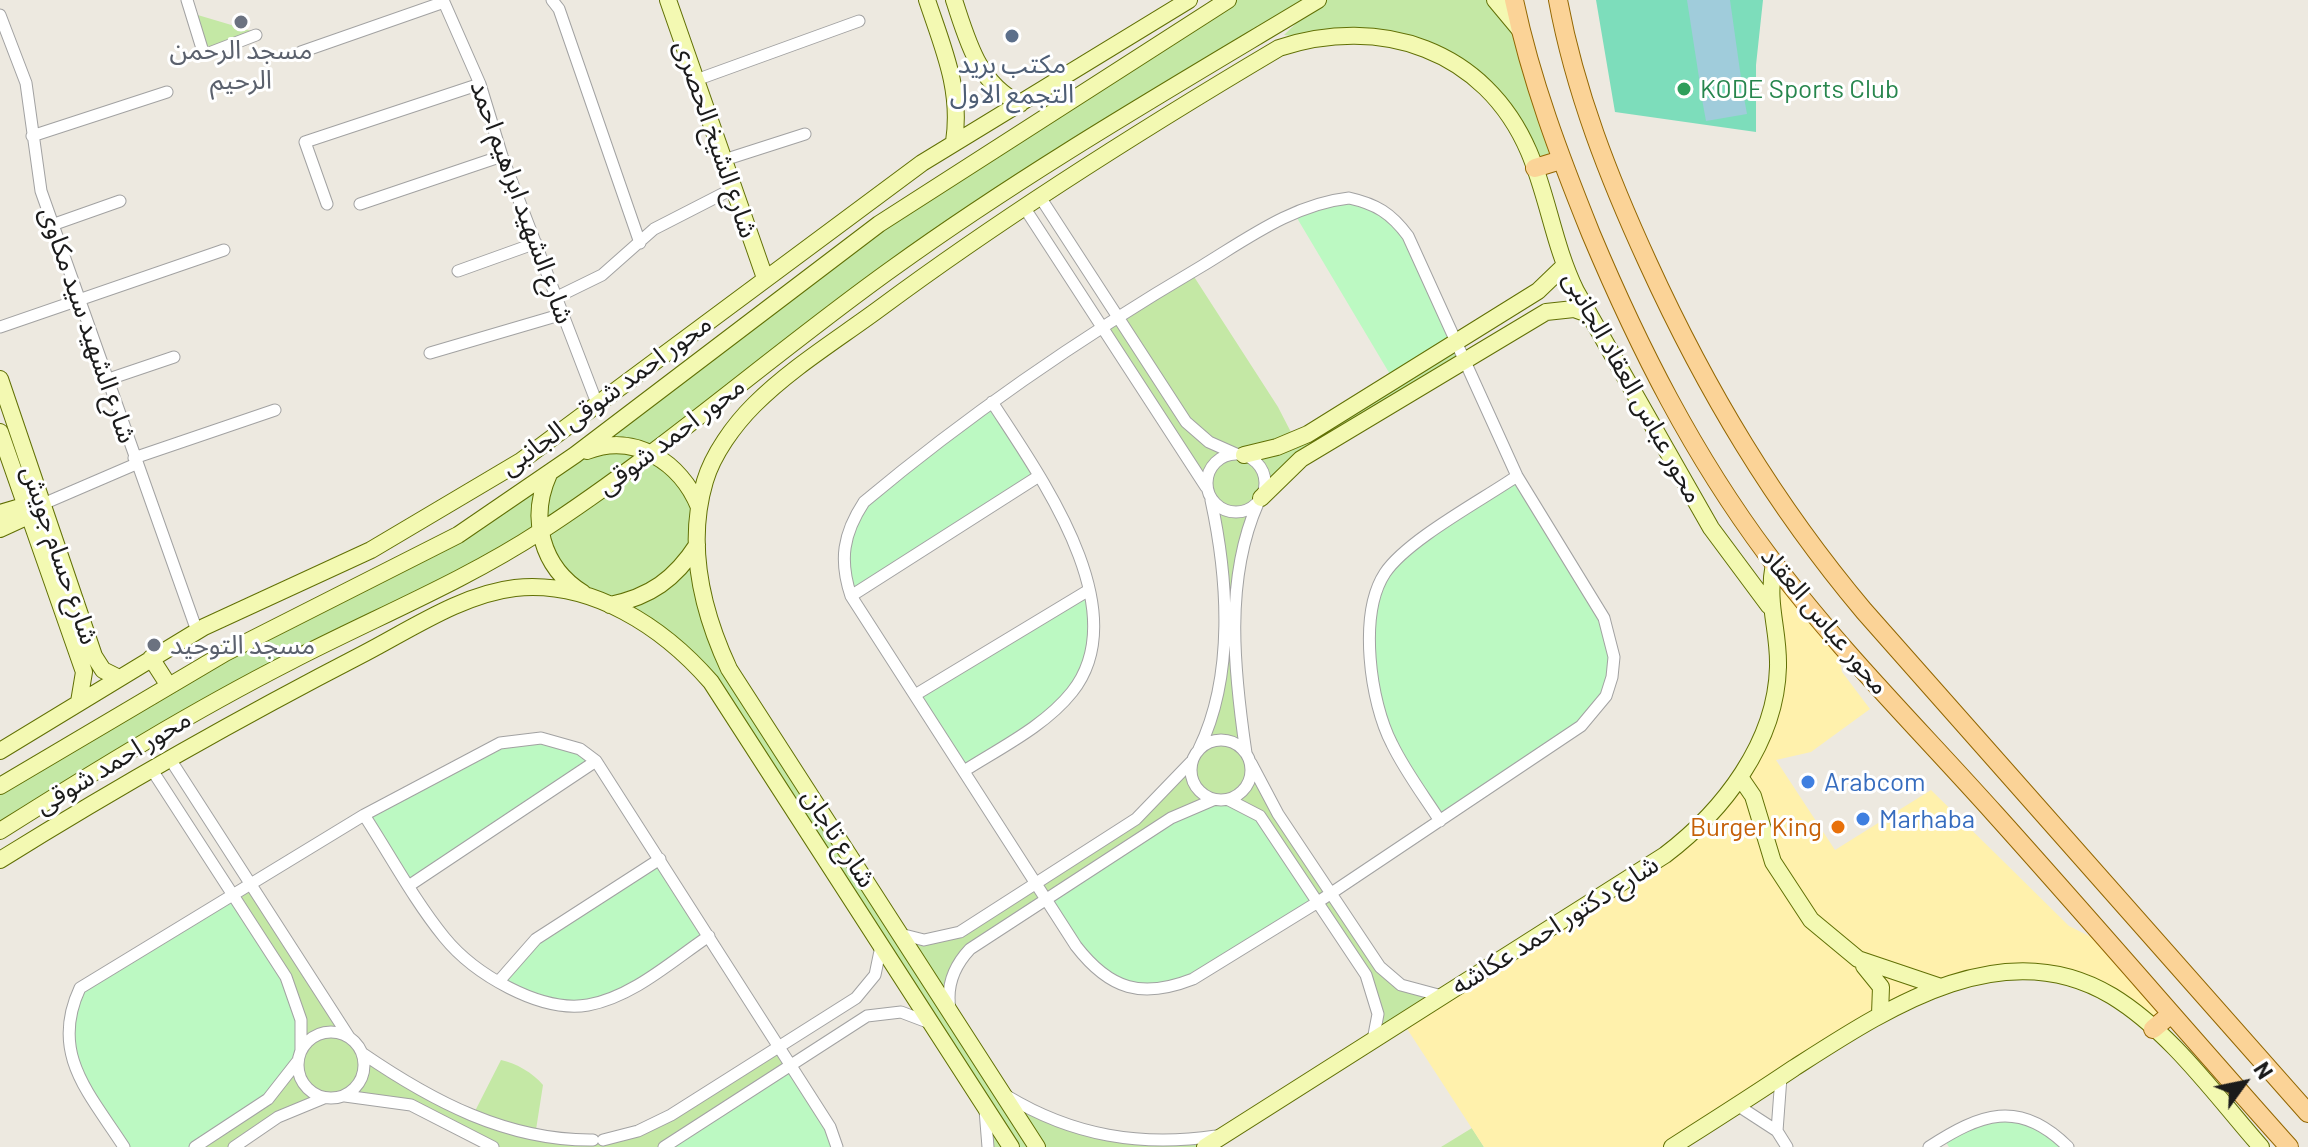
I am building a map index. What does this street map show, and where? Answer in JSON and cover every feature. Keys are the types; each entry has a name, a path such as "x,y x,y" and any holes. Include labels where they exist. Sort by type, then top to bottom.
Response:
{"main road":[{"name":"محور عباس العقاد","path":"1514,0 1537,94 1561,160 1655,377 1695,449 1774,563 1837,641 1994,813 2289,1147"},
{"name":"محور عباس العقاد","path":"1558,0 1577,85 1623,210 1689,352 1770,490 1815,552 1864,611 2308,1113"},
{"path":"1535,168 1561,160"},
{"path":"2153,1029 2171,1014"}],"street":[{"path":"187,0 204,55 256,35"},
{"name":"شارع الشيخ الحصرى","path":"668,0 765,278"},
{"name":"محور احمد شوقى الجانبى","path":"0,751 197,631 371,550 521,461 765,278 954,142 1189,0"},
{"name":"محور احمد شوقى","path":"0,786 286,621 458,535 575,455 879,224 1228,0"},
{"name":"محور احمد شوقى","path":"0,831 100,768 230,693 540,532 652,453 890,270 970,215 1318,0"},
{"path":"1495,0 1520,30"},
{"path":"301,52 444,1"},
{"name":"شارع الشهيد ابراهيم احمد","path":"444,1 480,84 502,156 598,406"},
{"path":"954,142 957,120 953,78 929,6 954,2 978,65 988,82 1020,104"},
{"path":"557,3 640,243"},
{"name":"شارع الشهيد سيد مكاوى","path":"0,15 26,83 35,167 52,225 197,631"},
{"path":"696,80 859,21"},
{"name":"محور عباس العقاد الجانبى","path":"1160,121 1279,48 1315,36 1353,33 1390,38 1432,51 1470,75 1502,105 1522,137 1535,168 1564,266 1588,314 1711,528 1769,606"},
{"path":"1066,76 1078,95"},
{"path":"327,204 305,142 480,84"},
{"path":"32,136 167,92"},
{"path":"700,509 705,480 717,454 753,407 803,365 1024,207 1160,121 1148,103"},
{"path":"724,160 805,134"},
{"path":"360,204 502,156"},
{"path":"557,297 602,275 654,229 734,188"},
{"path":"1040,197 1186,422 1209,442 1240,454 1260,467 1265,478 1260,501 1244,539 1236,577 1238,694 1248,758 1247,786 1229,800"},
{"path":"1349,198 1373,203 1401,226 1420,256 1517,476 1604,618 1611,637 1612,677 1606,696 1581,726 1331,894 1193,979 1168,989 1141,990 1115,983 1093,968 851,596 843,572 843,547 850,523 864,502 992,402 1117,316 1281,219 1325,200 1349,198"},
{"path":"52,225 120,201"},
{"path":"900,934 924,940 948,937 1136,819 1191,762 1199,749 1214,711 1223,671 1222,577 1211,500 1206,487 1024,207"},
{"path":"458,271 536,243"},
{"path":"0,327 224,250"},
{"path":"1206,487 1207,477 1217,460 1277,447 1308,434 1538,291 1564,266"},
{"path":"1211,500 1229,512 1249,510 1301,459 1546,312 1574,309 1588,314"},
{"path":"430,353 563,314"},
{"path":"106,380 174,357"},
{"name":"شارع حسام جويش","path":"0,379 97,663 117,677"},
{"path":"964,771 1056,710 1074,689 1086,665 1091,642 1089,590 1067,524 992,402"},
{"path":"0,529 28,511 135,461 275,410"},
{"name":"شارع حسام جويش","path":"0,432 84,672 85,682 79,702"},
{"path":"575,455 613,445 652,453 682,476 700,509"},
{"path":"549,473 539,501 540,532 557,571 591,598"},
{"path":"851,596 1039,476"},
{"path":"1440,821 1391,743 1382,716 1371,661 1374,594 1386,572 1403,554 1517,476"},
{"name":"شارع تاجان","path":"700,509 697,544 703,598 715,640 748,698 1037,1147"},
{"path":"0,513 28,511"},
{"path":"610,605 652,592 670,579 697,544"},
{"name":"شارع دكتور احمد عكاشه","path":"1205,1147 1665,855 1698,830 1740,777 1763,730 1777,682 1778,655 1769,606 1774,563"},
{"name":"شارع تاجان","path":"170,759 276,699 465,603 516,588 569,592 610,605 639,619 674,643 711,682 1011,1147"},
{"path":"915,695 1089,590"},
{"path":"151,658 169,686"},
{"path":"730,710 748,698"},
{"path":"124,1147 70,1058 67,1041 72,1004 80,988 95,976 364,815 491,747 520,738 561,741 596,761 830,1127 837,1147"},
{"path":"1199,749 1223,739 1248,758 1278,814 1390,977 1414,991 1442,996"},
{"path":"0,860 170,759 362,1053 399,1077 488,1123 539,1137 598,1140 620,1147"},
{"path":"410,885 596,761"},
{"path":"1191,762 1192,781 1197,790 1213,800"},
{"path":"152,770 293,990 301,1020 301,1079 316,1094 327,1098"},
{"path":"1740,777 1753,796 1764,841 1784,883 1811,920 1858,959 1881,987 1880,1014"},
{"path":"951,1013 949,985 960,959 970,949 1171,818 1213,800 1229,800 1260,816 1372,988 1378,1014 1373,1040"},
{"path":"364,815 445,938 471,961 500,980 546,1002 589,1005 628,991 709,936"},
{"path":"500,980 536,939 660,859"},
{"path":"579,1147 655,1124 867,988 875,975 881,945"},
{"path":"1858,959 1941,987"},
{"path":"1672,1147 1880,1014 1941,987 2001,972 2041,971 2078,980 2112,996 2153,1029 2261,1147"},
{"path":"664,1147 867,1016 901,1012 932,1024"},
{"path":"195,1147 268,1099 317,1035 328,1032 349,1037"},
{"path":"344,1096 353,1090 364,1073 362,1053"},
{"path":"967,1079 986,1067"},
{"path":"1777,1131 1781,1077"},
{"path":"1003,1094 1062,1125 1126,1141 1159,1143 1225,1135"},
{"path":"234,1147 278,1117 327,1098 344,1096 411,1105 493,1147"},
{"path":"984,1105 988,1147"},
{"path":"1737,1105 1777,1131 1787,1147"},
{"path":"1929,1147 1946,1142 1980,1118 1999,1115 2036,1123 2068,1147"}],"green space":[{"path":"1228,0 1317,0 943,233 652,453 692,491 697,544 715,640 900,934 948,937 1136,819 1191,762 1219,691 1222,577 1211,500 1101,325 1191,272 1278,407 1295,440 1459,340 1467,360 1316,449 1258,503 1236,577 1246,752 1251,763 1390,977 1442,996 1373,1040 1376,1000 1267,825 1229,800 1213,800 970,949 949,999 1003,1094 1062,1125 1192,1140 1205,1147 988,1147 984,1105 690,658 573,587 539,532 356,628 0,832 0,787 52,754 458,535 879,224"},
{"path":"1320,0 1514,0 1561,160 1535,168 1513,121 1432,51 1284,35"},
{"name":"KODE Sports Club","path":"1596,0 1763,0 1756,65 1756,132 1615,112"},
{"path":"191,13 255,32 204,55"},
{"path":"1349,198 1393,216 1459,340 1394,381 1294,213"},
{"path":"992,402 1039,476 851,596 846,548 852,524 864,502"},
{"path":"1517,476 1604,618 1612,677 1594,713 1440,821 1382,716 1370,639 1386,572 1403,554"},
{"path":"1089,590 1086,665 1056,710 964,771 915,695"},
{"path":"541,738 596,761 410,885 364,815 482,752"},
{"path":"1213,800 1229,800 1251,808 1318,902 1193,979 1141,990 1093,968 1046,899 1171,818"},
{"path":"660,859 709,936 628,991 567,1006 500,980 523,952"},
{"path":"250,885 363,1053 473,1115 501,1060 518,1066 543,1085 535,1136 603,1140 638,1131 779,1046 791,1065 664,1147 493,1147 411,1105 344,1096 310,1103 234,1147 195,1147 232,895"},
{"path":"232,895 293,990 301,1050 280,1087 195,1147 124,1147 76,1072 72,1004 95,976"},
{"path":"791,1065 837,1147 664,1147"},
{"path":"2018,1116 2068,1147 1949,1147 1943,1138 1963,1125"},
{"path":"1472,1128 1484,1147 1441,1147"}],"sand":[{"path":"1774,563 1837,641 1842,672 1870,709 1811,752 1776,760 1835,850 1931,790 2069,926 2097,940 2171,1014 2153,1029 2142,1018 2041,971 1925,992 1674,1147 1484,1147 1402,1021 1665,855 1724,801 1774,697"}],"water":[{"path":"1687,0 1730,0 1741,78 1700,84"},
{"path":"1743,92 1747,114 1706,121 1702,99"}],"place":[{"name":"مسجد الرحمن الرحيم","path":"241,22"},
{"name":"مكتب بريد التجمع الاول","path":"1012,36"},
{"name":"KODE Sports Club","path":"1684,89"},
{"name":"مسجد التوحيد","path":"154,645"},
{"name":"Arabcom","path":"1808,782"},
{"name":"Marhaba","path":"1863,819"},
{"name":"Burger King","path":"1838,827"}]}
